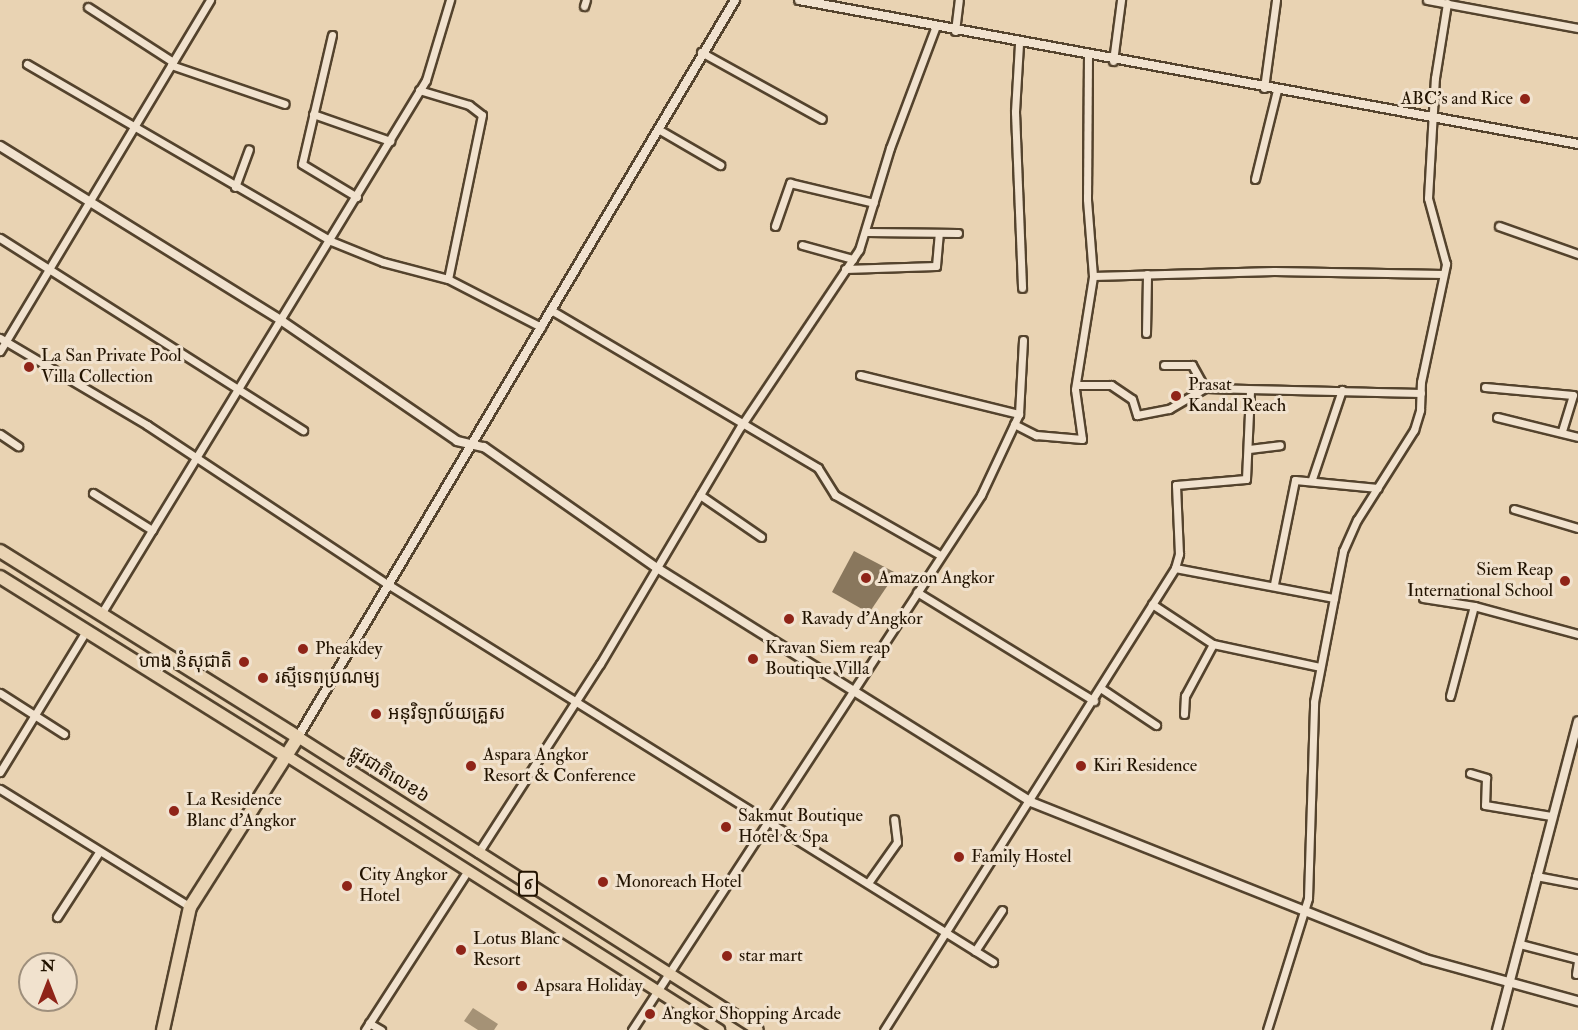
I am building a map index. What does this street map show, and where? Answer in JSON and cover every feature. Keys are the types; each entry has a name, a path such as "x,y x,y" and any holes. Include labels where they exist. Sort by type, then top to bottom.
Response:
{"highway":[{"name":"ផ្លូវជាតិលេខ៦","path":"0,551 298,738"},
{"name":"ផ្លូវជាតិលេខ៦","path":"0,576 287,756"},
{"path":"163,1030 190,907 298,738"}],"main road":[{"name":"ផ្លូវជាតិលេខ៦","path":"298,738 758,1030"},
{"name":"ផ្លូវជាតិលេខ៦","path":"287,756 719,1030"}],"street":[{"path":"0,351 3,340 49,269 130,127 210,0"},
{"path":"101,614 332,241 420,90 439,47 450,0"},
{"path":"298,738 658,129 701,52 735,0"},
{"path":"799,0 1018,44 1578,144"},
{"path":"955,31 959,0"},
{"path":"1113,61 1121,0"},
{"path":"1264,88 1276,0"},
{"path":"1427,0 1578,27"},
{"path":"1267,1030 1306,909 1309,772 1320,667 1347,539 1414,430 1443,274 1444,252 1428,198 1435,120 1435,78 1447,3"},
{"path":"88,7 172,63 285,104"},
{"path":"478,853 577,700 741,426 774,383 853,259 867,232 873,203 935,28"},
{"path":"332,35 302,166 357,197"},
{"path":"1018,44 1015,123 1022,288"},
{"path":"701,52 822,119"},
{"path":"1014,424 1036,435 1082,440 1076,386 1093,276 1087,199 1088,56"},
{"path":"27,64 130,127 332,241 382,262 448,279 541,327"},
{"path":"420,90 469,105 482,115 448,279"},
{"path":"1255,179 1277,90"},
{"path":"313,114 390,141"},
{"path":"658,129 720,165"},
{"path":"0,146 282,321 457,441 484,447 657,568 850,693 1031,802 1306,909 1425,959 1510,979 1578,1001"},
{"path":"235,187 249,149"},
{"path":"775,226 792,182 873,203"},
{"path":"1499,226 1578,254"},
{"path":"867,232 958,233"},
{"path":"845,269 936,266 939,234"},
{"path":"0,238 303,430"},
{"path":"802,245 853,259"},
{"path":"1093,276 1389,270 1443,274"},
{"path":"1146,333 1147,274"},
{"path":"551,310 741,426 818,468 835,495 940,555"},
{"path":"3,340 195,459 389,585 577,700 766,824 868,883 993,962"},
{"path":"632,1030 657,991 671,975 850,693 981,495 1019,414 1023,340"},
{"path":"1164,365 1192,366 1205,388"},
{"path":"860,375 1019,414"},
{"path":"1076,386 1111,386 1132,399 1137,415 1169,409 1205,388 1421,393"},
{"path":"1485,387 1573,395 1562,430"},
{"path":"884,1030 1094,702 1175,568 1179,554 1176,485 1242,482 1249,473 1250,390"},
{"path":"1312,479 1342,390"},
{"path":"1497,417 1562,430 1578,437"},
{"path":"0,434 18,446"},
{"path":"1249,449 1280,445"},
{"path":"1274,584 1290,487 1295,480 1312,479 1378,488"},
{"path":"93,494 152,530"},
{"path":"700,495 761,537"},
{"path":"1514,509 1578,528"},
{"path":"1175,568 1274,584 1334,598"},
{"path":"917,592 1094,702"},
{"path":"1423,598 1474,606 1578,634"},
{"path":"1152,604 1213,644 1320,667"},
{"path":"1450,696 1474,606"},
{"path":"0,772 86,631"},
{"path":"1184,714 1185,696 1213,644"},
{"path":"1102,689 1156,725"},
{"path":"0,693 64,734"},
{"path":"1497,1030 1551,816 1578,721"},
{"path":"1470,774 1486,778 1485,805 1551,816"},
{"path":"0,789 190,907"},
{"path":"868,883 897,842 894,819"},
{"path":"57,917 99,852"},
{"path":"365,1030 468,870"},
{"path":"1536,876 1578,884"},
{"path":"975,951 1002,910"},
{"path":"1520,944 1578,961 1576,974"},
{"path":"369,1023 381,1030"}],"shaded area":[{"path":"473,1008 498,1024 494,1030 478,1030 464,1021"}],"building":[{"name":"Amazon Angkor","path":"854,551 896,573 869,613 832,592"}],"place":[{"name":"ABC's and Rice","path":"1525,99"},
{"name":"La San Private Pool Villa Collection","path":"29,367"},
{"name":"Prasat Kandal Reach","path":"1176,396"},
{"name":"Amazon Angkor","path":"866,578"},
{"name":"Siem Reap International School","path":"1565,581"},
{"name":"Ravady d'Angkor","path":"789,619"},
{"name":"Pheakdey","path":"303,649"},
{"name":"Kravan Siem reap Boutique Villa","path":"753,659"},
{"name":"ហាង នំសុជាតិ","path":"244,662"},
{"name":"រស្មីទេពប្រណម្យ","path":"263,678"},
{"name":"អនុវិទ្យាល័យគ្រួស","path":"376,714"},
{"name":"Aspara Angkor Resort & Conference","path":"471,766"},
{"name":"Kiri Residence","path":"1081,766"},
{"name":"La Residence Blanc d'Angkor","path":"174,811"},
{"name":"Sakmut Boutique Hotel & Spa","path":"726,827"},
{"name":"Family Hostel","path":"959,857"},
{"name":"Monoreach Hotel","path":"603,882"},
{"name":"City Angkor Hotel","path":"347,886"},
{"name":"Lotus Blanc Resort","path":"461,950"},
{"name":"star mart","path":"727,956"},
{"name":"Apsara Holiday","path":"522,986"},
{"name":"Angkor Shopping Arcade","path":"650,1014"}]}
